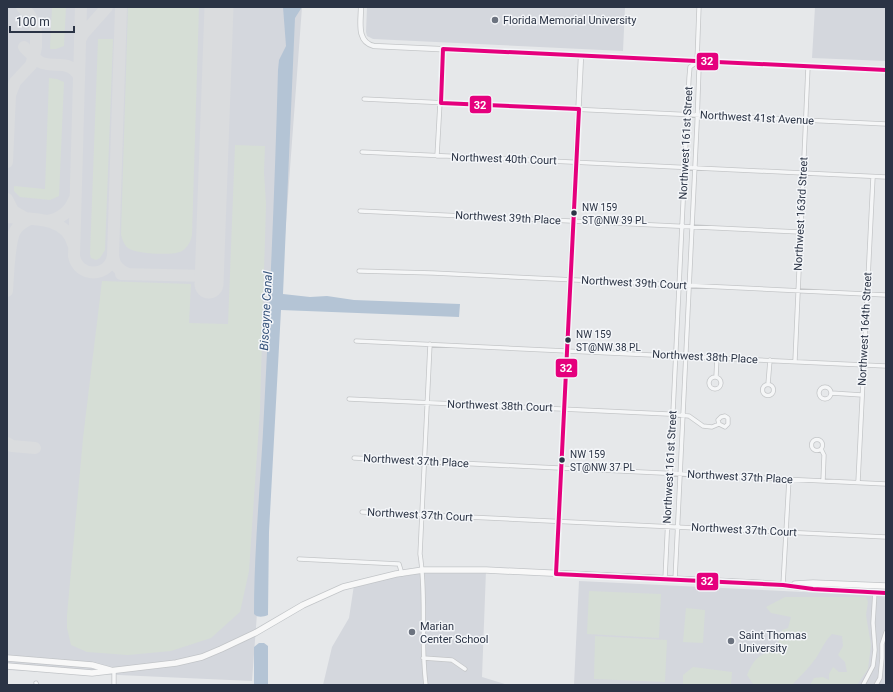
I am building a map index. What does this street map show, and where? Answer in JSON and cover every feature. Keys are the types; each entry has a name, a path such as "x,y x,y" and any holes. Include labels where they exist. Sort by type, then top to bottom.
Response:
{"main road":[{"path":"7,666 92,673 176,664 202,657 255,633 303,605 342,587 423,570 465,570 665,579 783,585 813,589 876,589 886,586"},
{"path":"876,589 886,593"},
{"path":"7,658 92,665 114,671"}],"street":[{"path":"361,7 361,33 363,40 373,46 886,70"},
{"path":"696,62 699,7"},
{"path":"437,156 444,49"},
{"path":"556,574 581,56"},
{"name":"Northwest 161st Street","path":"665,579 687,114 690,67 696,62 699,68 695,167 675,580"},
{"name":"Northwest 163rd Street","path":"794,361 808,67"},
{"name":"Northwest 41st Avenue","path":"364,98 886,124"},
{"name":"Northwest 40th Court","path":"362,152 886,177"},
{"name":"Northwest 164th Street","path":"858,482 866,294 873,177"},
{"name":"Northwest 39th Place","path":"360,211 800,232"},
{"name":"Northwest 39th Court","path":"359,271 434,273 886,295"},
{"name":"Northwest 38th Place","path":"356,341 886,366"},
{"path":"426,685 423,658 424,584 420,554 423,462 430,344"},
{"path":"716,376 717,357"},
{"path":"768,384 770,360"},
{"path":"831,393 862,395"},
{"name":"Northwest 38th Court","path":"349,399 689,416 703,426 712,427 719,424"},
{"path":"821,449 824,455 823,481"},
{"name":"Northwest 37th Place","path":"354,458 886,484"},
{"path":"783,585 788,479"},
{"name":"Northwest 37th Court","path":"362,512 886,537"},
{"path":"299,559 399,564 402,574"},
{"path":"863,685 873,666 876,644 873,623 876,589"},
{"path":"876,685 880,678 882,644 886,632"},
{"path":"876,644 882,644"},
{"path":"423,658 452,660 465,669"},
{"path":"114,671 114,685"}],"shaded area":[{"path":"7,7 302,7 252,681 7,670"},
{"path":"52,7 66,7 64,46 56,49 50,49"},
{"path":"128,7 199,7 192,235 188,246 178,253 155,254 132,250 125,245 121,234"},
{"name":"Florida Memorial University","path":"367,7 625,7 623,51 373,39 367,36 366,32"},
{"path":"815,7 886,7 886,61 812,58"},
{"path":"98,39 113,39 105,250 100,258 96,260 91,258 90,254"},
{"path":"49,78 64,82 59,196 50,200 20,197 14,191 14,186 45,189"},
{"path":"235,145 265,146 264,172 266,204 260,410 249,571 240,612 211,638 171,651 128,655 87,652 71,645 67,628 67,615 83,438 102,281 191,284 189,323 228,324"},
{"name":"Marian Center School","path":"419,570 486,570 482,677 508,685 323,685 332,647 349,618 354,585"},
{"name":"Saint Thomas University","path":"579,581 886,596 886,685 574,685"},
{"path":"589,591 661,594 659,638 587,634"},
{"path":"785,597 866,597 868,602 866,615 871,645 868,669 857,685 810,685 814,678 823,677 829,680 829,674 833,667 839,672 847,672 845,662 838,655 843,646 842,636 832,634 813,662 792,685 753,684 747,675 752,664 765,653 776,649 782,630 788,628 791,617 771,613 766,607"},
{"path":"686,608 705,610 703,643 683,642"},
{"path":"595,636 667,640 665,682 594,679"},
{"path":"693,667 732,672 731,685 683,685 683,675"}],"water":[{"path":"283,7 302,7 295,18 283,294 310,297 327,296 354,300 460,304 459,317 281,310 269,532 268,615 261,617 254,614 255,563 263,437 274,198 278,70 279,60 286,46"},
{"path":"259,643 264,643 268,646 268,685 254,685 254,647"}],"taxiway":[{"path":"7,162 10,95 15,82 31,65 36,47 36,31 34,22 22,7"},
{"path":"81,7 74,256 81,268 94,272 106,268 113,256"},
{"path":"80,40 83,34 107,7"},
{"path":"121,7 113,256 114,262 118,267 128,274"},
{"path":"24,47 40,62 50,65 70,67 79,76"},
{"path":"7,199 13,211 25,218"},
{"path":"47,221 64,215 74,200"},
{"path":"7,217 36,219 55,224 63,228 69,235 73,244"},
{"path":"7,291 9,260 13,236 18,227 30,219"},
{"path":"121,274 209,276"},
{"path":"7,443 12,446 35,448"}],"runway":[{"path":"209,284 219,7"}],"transit line":[{"name":"32","path":"886,70 443,49 441,103 579,109 556,574 783,585 813,589 886,593"}],"place":[{"name":"Florida Memorial University","path":"495,20"},
{"name":"NW 159 ST@NW 39 PL","path":"574,213"},
{"name":"NW 159 ST@NW 38 PL","path":"568,340"},
{"name":"NW 159 ST@NW 37 PL","path":"562,460"},
{"name":"Marian Center School","path":"412,632"},
{"name":"Saint Thomas University","path":"731,641"}],"water label":[{"name":"Biscayne Canal","path":"266,311"}]}
